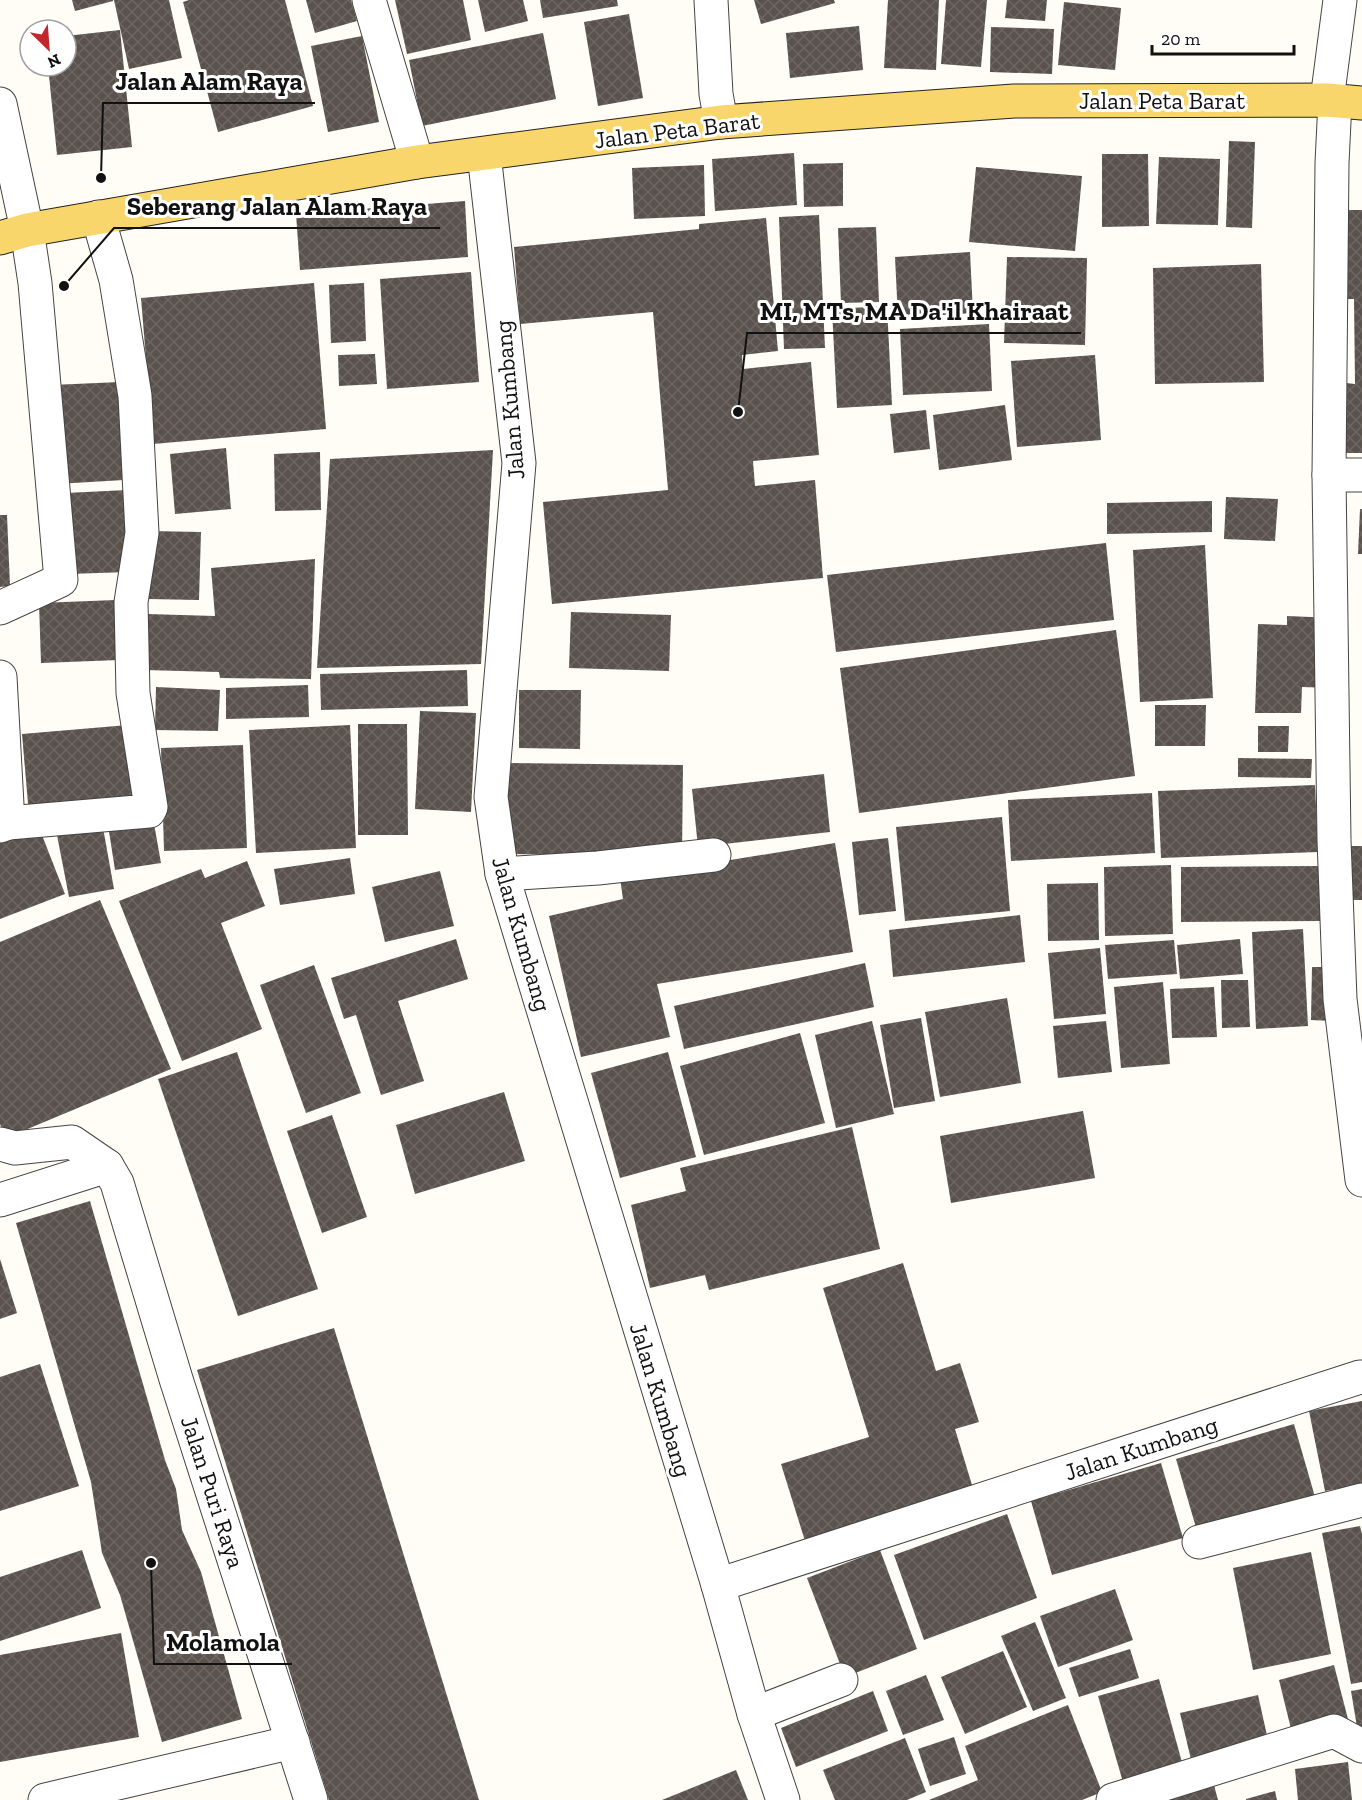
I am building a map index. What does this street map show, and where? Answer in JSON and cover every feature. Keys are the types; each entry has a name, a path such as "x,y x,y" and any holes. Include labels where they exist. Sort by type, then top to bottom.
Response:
{"main road":[{"name":"Jalan Peta Barat","path":"13,234 98,217 417,162 721,122 1014,101 1341,101"}],"street":[{"path":"369,0 417,162"},
{"path":"711,0 716,94 721,122"},
{"path":"1340,0 1341,101 1332,163 1329,475 1334,840 1351,998 1362,1180"},
{"path":"0,104 13,234 35,282 62,580 0,608"},
{"name":"Jalan Kumbang","path":"484,154 519,463 491,797 502,874 718,1585 754,1714 783,1800"},
{"path":"0,676 4,825 149,811 151,807 133,693 131,602 142,533 135,396 116,280 98,217"},
{"path":"1329,475 1362,475"},
{"path":"502,874 714,855"},
{"path":"0,1144 15,1148 72,1142 112,1175"},
{"path":"0,1200 112,1175"},
{"name":"Jalan Puri Raya","path":"112,1175 311,1800"},
{"name":"Jalan Kumbang","path":"718,1585 1360,1377"},
{"path":"1199,1542 1362,1500"},
{"path":"754,1714 841,1680"},
{"path":"1113,1800 1334,1731 1362,1746"},
{"path":"45,1800 292,1742"}],"building":[{"path":"72,0 113,0 113,1 75,11"},
{"path":"114,0 169,0 182,58 129,69"},
{"path":"189,0 285,0 313,106 218,132 183,2"},
{"path":"306,0 351,0 357,21 315,33"},
{"path":"395,0 463,0 471,40 407,54"},
{"path":"478,0 523,0 528,21 485,32"},
{"path":"540,0 617,0 618,6 543,18"},
{"path":"754,0 834,0 835,3 761,24"},
{"path":"888,0 939,0 936,70 884,68"},
{"path":"946,0 987,0 981,67 941,64"},
{"path":"1007,0 1047,0 1045,21 1005,18"},
{"path":"1064,2 1121,8 1115,70 1058,65"},
{"path":"629,14 643,98 598,106 584,22"},
{"path":"859,26 863,70 790,78 786,33"},
{"path":"991,27 1054,29 1052,74 990,72"},
{"path":"120,30 132,147 57,155 49,78 78,78 78,35"},
{"path":"543,33 556,99 422,126 409,60"},
{"path":"362,36 379,122 328,132 311,46"},
{"path":"1229,141 1255,142 1252,228 1226,227"},
{"path":"794,153 797,205 715,211 712,159"},
{"path":"1102,154 1148,154 1149,226 1102,227"},
{"path":"1159,157 1220,159 1218,225 1156,224"},
{"path":"843,163 843,206 804,207 803,164"},
{"path":"704,165 705,216 634,219 632,168"},
{"path":"976,167 1082,176 1075,251 969,242"},
{"path":"465,201 468,257 300,270 296,214"},
{"path":"1345,210 1362,210 1362,453 1345,453 1346,383 1355,384 1354,299 1345,299"},
{"path":"819,215 825,348 784,349 779,217"},
{"path":"766,218 778,351 742,355 743,369 811,362 819,455 753,461 755,486 815,480 823,578 552,604 543,502 668,490 653,312 520,324 514,247 699,229 699,224"},
{"path":"876,227 879,302 841,303 838,228"},
{"path":"970,252 973,313 898,318 895,257"},
{"path":"1007,257 1087,258 1085,345 1004,343"},
{"path":"1261,264 1264,382 1155,384 1153,268"},
{"path":"471,272 479,382 387,389 380,279"},
{"path":"314,283 326,429 153,444 141,298"},
{"path":"364,283 366,341 331,343 329,285"},
{"path":"887,306 892,405 837,408 832,309"},
{"path":"989,324 992,391 903,395 900,329"},
{"path":"375,354 377,384 339,386 338,355"},
{"path":"1095,355 1101,440 1017,447 1011,361"},
{"path":"120,382 124,480 56,484 52,385"},
{"path":"1005,405 1012,460 939,470 933,415"},
{"path":"926,410 930,449 894,453 890,414"},
{"path":"226,448 231,509 175,514 170,454"},
{"path":"493,450 481,664 317,668 330,459"},
{"path":"320,452 321,510 275,511 274,454"},
{"path":"127,490 129,572 68,574 66,493"},
{"path":"1226,497 1278,499 1275,541 1224,539"},
{"path":"1212,501 1212,532 1107,534 1107,503"},
{"path":"1360,509 1362,509 1362,554 1358,554"},
{"path":"0,515 7,515 10,586 0,587"},
{"path":"150,531 201,532 199,600 148,599"},
{"path":"1106,543 1114,620 836,652 827,575"},
{"path":"1205,545 1213,698 1140,702 1133,550"},
{"path":"315,559 311,679 220,678 219,672 144,670 147,614 215,616 211,568"},
{"path":"116,600 119,660 41,663 39,603"},
{"path":"571,612 671,615 669,671 569,668"},
{"path":"1287,616 1334,618 1332,688 1302,687 1301,713 1255,713 1258,624 1287,625"},
{"path":"1116,630 1135,776 859,813 840,668"},
{"path":"467,670 468,706 321,710 320,674"},
{"path":"308,685 309,717 226,719 226,688"},
{"path":"156,687 220,690 218,731 155,730"},
{"path":"519,690 581,690 580,749 519,748"},
{"path":"1155,705 1206,705 1205,746 1155,746"},
{"path":"420,711 476,713 471,812 415,809"},
{"path":"358,724 407,724 408,835 358,835"},
{"path":"128,725 135,806 29,815 22,734"},
{"path":"350,725 356,848 256,853 249,730"},
{"path":"1258,726 1289,726 1288,752 1258,752"},
{"path":"243,745 247,848 164,851 161,748"},
{"path":"1238,758 1312,759 1311,778 1238,777"},
{"path":"508,763 683,765 682,856 506,854"},
{"path":"824,774 830,832 698,847 692,789"},
{"path":"1315,785 1318,852 1161,858 1158,791"},
{"path":"1152,793 1155,853 1011,861 1008,800"},
{"path":"1002,817 1010,911 905,921 896,827"},
{"path":"153,818 161,863 115,870 108,825"},
{"path":"102,822 114,889 69,897 56,830"},
{"path":"38,825 65,894 0,919 0,839"},
{"path":"888,838 896,911 859,915 852,842"},
{"path":"835,843 853,952 657,984 670,1037 581,1057 549,916 623,899 620,878"},
{"path":"1344,846 1362,846 1362,900 1346,900"},
{"path":"350,858 355,894 280,905 274,869"},
{"path":"247,861 265,906 221,923 262,1029 182,1061 119,901 201,869 205,878"},
{"path":"1171,865 1173,934 1105,936 1104,867"},
{"path":"1321,866 1321,921 1181,922 1181,867"},
{"path":"440,871 454,926 385,942 372,887"},
{"path":"1098,883 1099,940 1048,941 1047,884"},
{"path":"100,900 171,1069 6,1138 0,1124 0,942"},
{"path":"1020,915 1025,962 893,977 889,930"},
{"path":"1303,929 1308,1026 1256,1029 1252,932"},
{"path":"456,939 468,979 398,1001 424,1081 381,1095 356,1015 344,1019 331,978"},
{"path":"1240,939 1243,974 1180,979 1177,945"},
{"path":"1174,940 1177,974 1108,979 1105,945"},
{"path":"1100,948 1106,1014 1054,1019 1048,953"},
{"path":"865,963 874,1007 684,1049 674,1006"},
{"path":"314,965 361,1093 306,1113 260,985"},
{"path":"1312,967 1333,967 1332,1021 1311,1020"},
{"path":"1221,980 1248,980 1250,1027 1222,1028"},
{"path":"1163,982 1170,1064 1121,1068 1114,987"},
{"path":"1214,987 1217,1037 1172,1038 1170,989"},
{"path":"1007,998 1021,1083 940,1097 925,1012"},
{"path":"921,1018 935,1101 894,1108 880,1025"},
{"path":"872,1021 894,1114 836,1128 815,1035"},
{"path":"1106,1021 1112,1072 1058,1078 1053,1026"},
{"path":"800,1033 825,1123 704,1155 680,1066"},
{"path":"237,1052 318,1289 238,1316 158,1079"},
{"path":"668,1052 696,1157 620,1178 591,1073"},
{"path":"504,1092 525,1161 415,1194 396,1125"},
{"path":"1083,1111 1095,1178 951,1203 940,1136"},
{"path":"332,1115 367,1217 322,1233 287,1131"},
{"path":"852,1127 880,1249 709,1290 705,1275 650,1288 631,1205 686,1191 680,1168"},
{"path":"90,1201 165,1460 176,1489 182,1530 201,1572 242,1719 162,1742 120,1595 102,1553 91,1482 16,1223"},
{"path":"0,1259 17,1313 0,1319"},
{"path":"903,1263 936,1371 960,1363 979,1422 955,1429 975,1495 805,1541 781,1464 869,1437 823,1288"},
{"path":"334,1328 479,1800 329,1800 197,1370"},
{"path":"40,1364 79,1486 0,1511 0,1377"},
{"path":"1362,1401 1362,1484 1325,1491 1309,1411"},
{"path":"1294,1424 1315,1497 1197,1531 1176,1459"},
{"path":"1161,1463 1183,1538 1052,1575 1031,1501"},
{"path":"1007,1514 1037,1598 924,1640 894,1555"},
{"path":"1360,1526 1362,1534 1362,1682 1351,1684 1322,1533"},
{"path":"82,1550 101,1608 0,1641 0,1577"},
{"path":"880,1550 917,1649 845,1677 807,1578"},
{"path":"1311,1552 1331,1654 1253,1670 1233,1568"},
{"path":"1115,1589 1133,1640 1058,1667 1040,1616"},
{"path":"1035,1622 1066,1698 1033,1711 1001,1636"},
{"path":"121,1633 139,1737 0,1762 0,1655"},
{"path":"1130,1649 1139,1678 1079,1697 1069,1668"},
{"path":"1003,1651 1027,1707 965,1734 941,1677"},
{"path":"1334,1665 1349,1723 1293,1737 1279,1680"},
{"path":"926,1675 944,1720 903,1735 886,1691"},
{"path":"1159,1679 1185,1773 1125,1789 1098,1696"},
{"path":"1362,1689 1362,1732 1358,1733 1351,1691"},
{"path":"873,1691 888,1731 796,1767 781,1728"},
{"path":"1258,1695 1270,1749 1193,1768 1180,1713"},
{"path":"1068,1705 1102,1792 1082,1800 929,1800 978,1780 965,1746"},
{"path":"954,1737 966,1774 930,1786 918,1749"},
{"path":"905,1738 926,1792 907,1800 835,1800 823,1770"},
{"path":"1348,1762 1352,1800 1298,1800 1295,1769"},
{"path":"736,1770 748,1800 662,1800"},
{"path":"1214,1785 1218,1800 1165,1800"},
{"path":"1275,1791 1277,1800 1246,1800 1246,1799"}],"place":[{"name":"Jalan Alam Raya","path":"101,178"},
{"name":"Seberang Jalan Alam Raya","path":"64,286"},
{"name":"MI, MTs, MA Da'il Khairaat","path":"738,412"},
{"name":"Molamola","path":"151,1563"}]}
